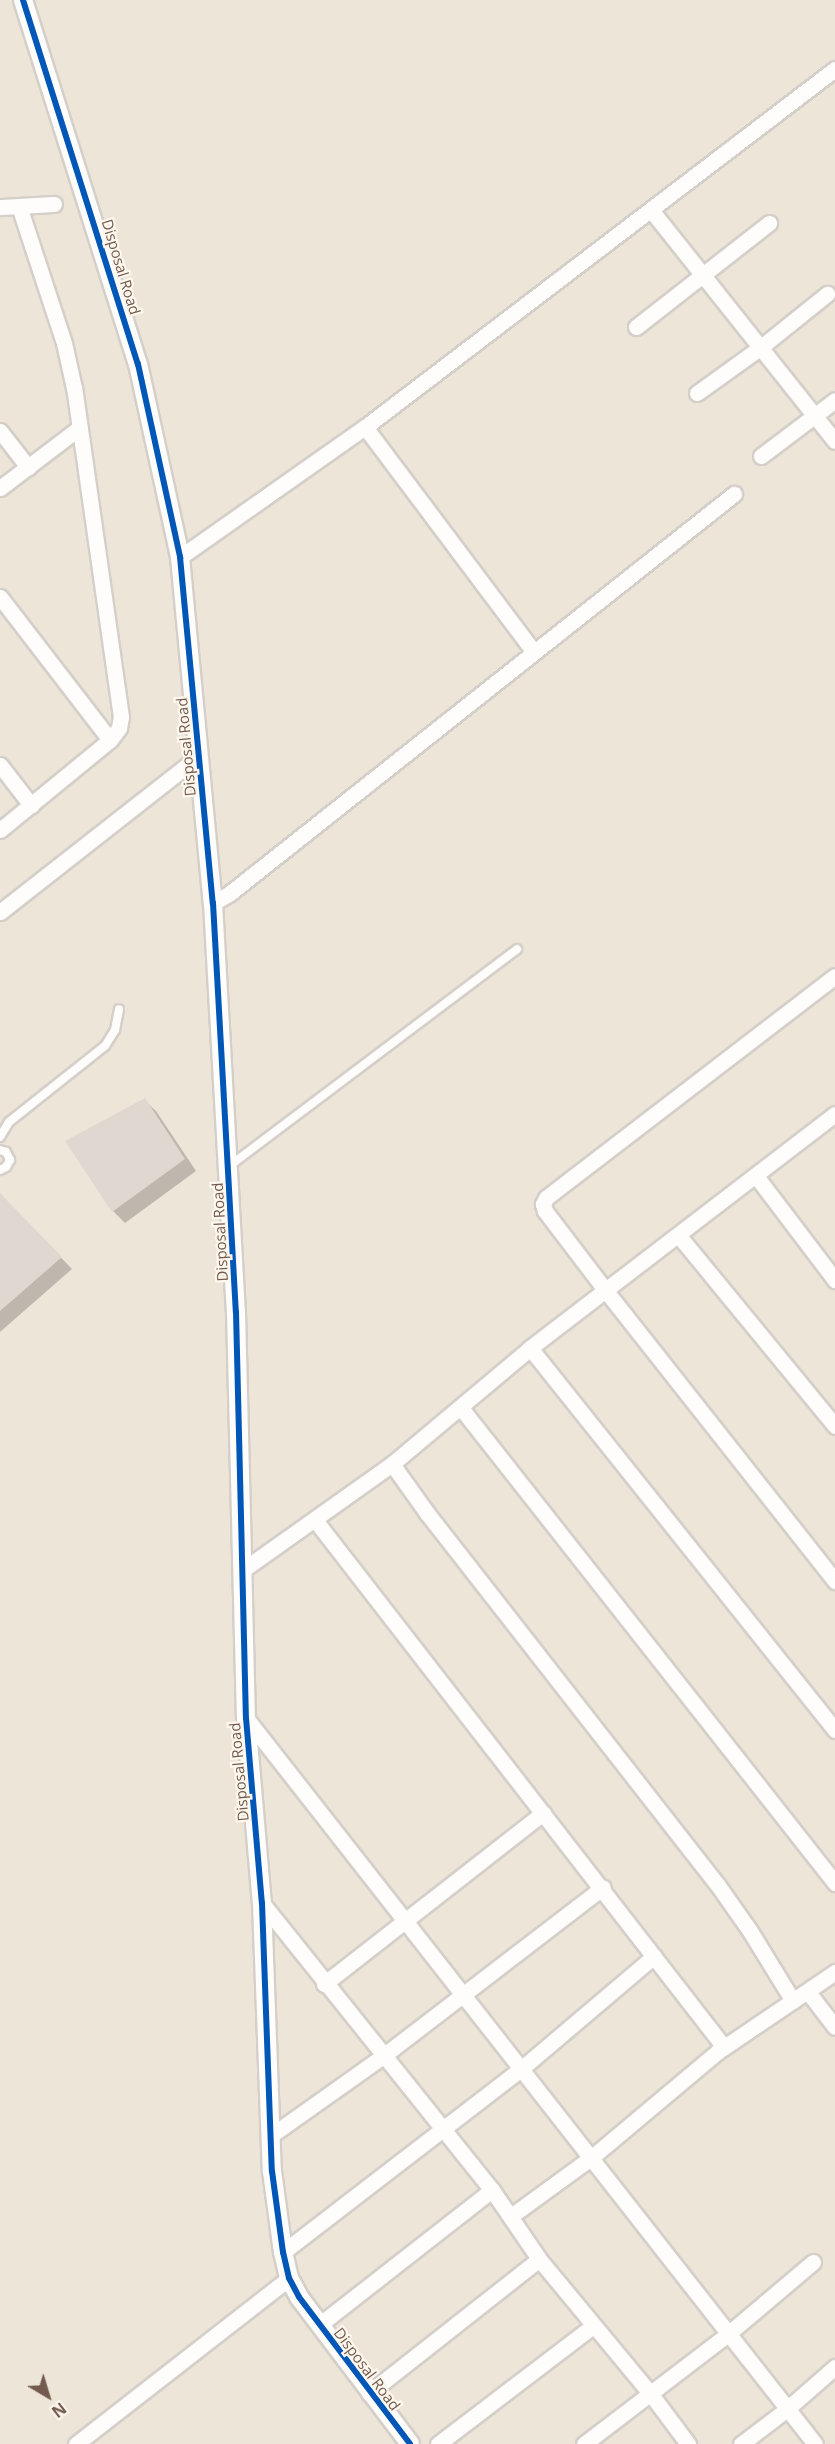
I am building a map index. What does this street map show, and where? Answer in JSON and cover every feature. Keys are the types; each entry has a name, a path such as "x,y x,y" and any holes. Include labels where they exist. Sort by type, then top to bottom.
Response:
{"street":[{"name":"Disposal Road","path":"23,0 138,364 180,557 213,903 236,1312 246,1718 262,1903 273,2134 272,2172 283,2252 289,2278 299,2297 369,2393 410,2444"},
{"path":"180,557 365,427 835,69"},
{"path":"0,207 54,204"},
{"path":"0,830 110,740 119,728 121,717 80,428 64,344 19,206"},
{"path":"651,210 833,436"},
{"path":"636,327 769,223"},
{"path":"697,393 761,347 827,294"},
{"path":"761,456 835,400"},
{"path":"365,427 533,651"},
{"path":"0,488 80,428"},
{"path":"0,431 28,467"},
{"path":"213,903 230,893 734,494"},
{"path":"0,597 110,740"},
{"path":"0,912 200,756"},
{"path":"0,765 31,805"},
{"path":"835,976 546,1198 543,1204 545,1211 606,1291 835,1581"},
{"path":"244,1569 392,1464 530,1348 830,1118 835,1135"},
{"path":"756,1176 835,1280"},
{"path":"679,1236 835,1426"},
{"path":"530,1348 835,1730"},
{"path":"461,1408 835,1883"},
{"path":"392,1464 434,1522 717,1884 750,1931 793,2001"},
{"path":"315,1520 603,1887 724,2047"},
{"path":"246,1718 815,2444"},
{"path":"324,1984 543,1813"},
{"path":"273,2134 383,2056 603,1887"},
{"path":"262,1903 324,1984 492,2190 539,2259 650,2393 688,2444"},
{"path":"283,2252 522,2068 654,1956"},
{"path":"511,2216 592,2157 724,2047 835,1972"},
{"path":"808,1992 835,2027"},
{"path":"319,2325 492,2190"},
{"path":"369,2393 539,2259"},
{"path":"584,2444 729,2333 813,2262"},
{"path":"76,2444 289,2278"},
{"path":"438,2444 593,2326"},
{"path":"741,2444 787,2409 835,2367"}],"lane":[{"path":"228,1167 517,949"},
{"path":"0,1137 9,1122 105,1046 115,1029 119,1009"},
{"path":"0,1150 6,1152 10,1160 6,1167 0,1170"}],"shaded area":[{"path":"0,0 835,0 835,2444 0,2444"}],"building":[{"path":"145,1098 185,1159 112,1212 65,1141"},
{"path":"0,1193 62,1257 0,1311"}],"cycle path":[{"path":"23,0 138,364 180,557 213,903 236,1312 246,1718 262,1903 272,2171 283,2252 289,2278 299,2297 410,2444"}]}
